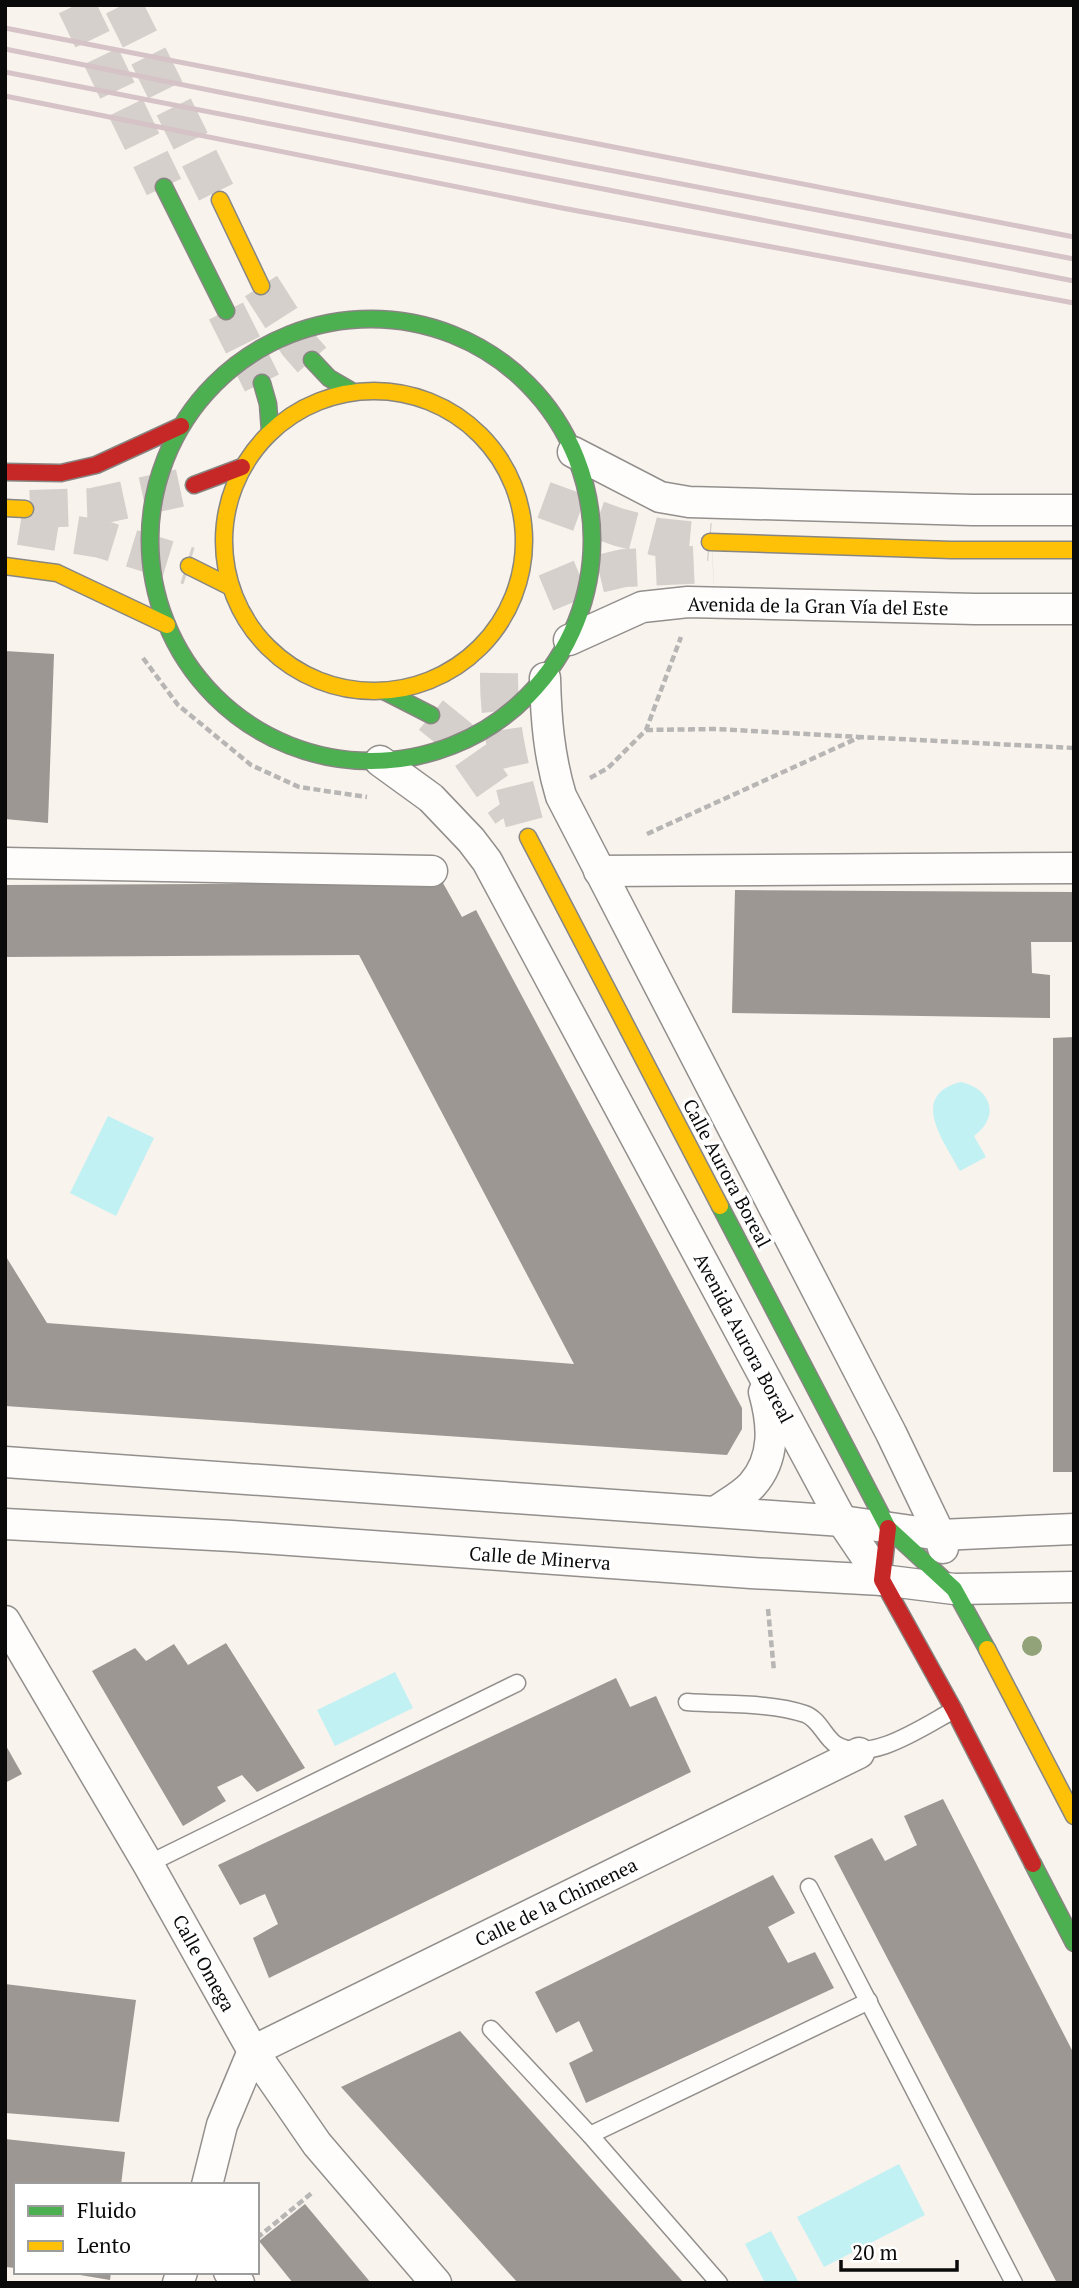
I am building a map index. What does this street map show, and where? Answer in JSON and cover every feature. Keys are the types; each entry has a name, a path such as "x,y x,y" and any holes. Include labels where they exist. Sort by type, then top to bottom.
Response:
{"main road":[{"path":"164,187 226,311"},
{"path":"220,200 261,286"},
{"path":"343,321 398,321 452,335 476,346 512,370 534,391 552,414 573,452 586,487 592,534 592,559 585,597 569,640 545,677 512,712 473,737 426,755 380,761 323,757 296,749 245,723 223,705 186,662 167,625 152,571 150,528 161,469 181,426 197,402 216,381 238,363 271,343 317,325 343,321"},
{"path":"312,360 329,378 354,392"},
{"path":"262,383 268,404 270,431"},
{"path":"386,390 402,393 462,418 486,441 505,467 522,513 524,545 520,578 509,608 498,626 471,656 447,673 420,684 384,691 350,690 330,685 293,667 276,655 249,625 231,587 226,567 224,526 227,505 243,467 255,448 270,431 309,404 354,392 386,390"},
{"path":"5,472 61,473 96,465 181,426"},
{"path":"194,485 243,467"},
{"path":"512,482 534,494"},
{"path":"5,508 25,509"},
{"path":"710,542 1074,551"},
{"path":"5,566 57,573 167,625"},
{"path":"189,566 231,587"},
{"path":"509,608 533,598"},
{"path":"498,626 498,650"},
{"path":"384,691 431,715"},
{"name":"Calle Aurora Boreal","path":"528,837 888,1528 954,1590"},
{"path":"882,1580 888,1528"},
{"name":"Avenida Aurora Boreal","path":"882,1580 954,1710 1074,1943"},
{"path":"954,1590 1074,1816"}],"street":[{"path":"573,452 660,497 689,502 972,510 1074,510"},
{"name":"Avenida de la Gran Vía del Este","path":"569,640 642,607 688,602 1074,609"},
{"path":"545,677 547,731 552,767 561,796 891,1433 940,1535 954,1590"},
{"name":"Avenida Aurora Boreal","path":"380,761 431,798 487,861 842,1521 882,1580"},
{"path":"5,863 432,870"},
{"path":"599,871 1074,868"},
{"path":"717,1511 751,1486 767,1464 772,1422 754,1354"},
{"path":"5,1462 717,1511 842,1521 940,1535 1074,1529"},
{"name":"Calle de Minerva","path":"5,1524 232,1536 882,1580 954,1590 1074,1587"},
{"name":"Calle Omega","path":"5,1621 148,1864 253,2051 317,2144 436,2283"},
{"name":"Calle de la Chimenea","path":"253,2051 859,1753"},
{"path":"208,2183 222,2125 253,2051"}],"lane":[{"path":"148,1864 517,1683"},
{"path":"687,1702 789,1710 810,1716 835,1744 859,1753 887,1745 954,1710"},
{"path":"809,1887 1014,2283"},
{"path":"590,2135 869,2001"},
{"path":"491,2029 590,2135 719,2283"}],"path":[{"path":"589,779 608,768 646,730 684,632"},
{"path":"137,650 178,705 251,765 299,787 366,796 377,801"},
{"path":"646,730 717,729 1074,748"},
{"path":"646,835 860,737"},
{"path":"768,1604 774,1671"},
{"path":"259,2236 314,2191"}],"water":[{"path":"961,1082 985,1097 990,1112 988,1120 974,1136 986,1157 960,1171 939,1133 933,1108 936,1097 945,1088"},
{"path":"108,1116 154,1138 116,1216 70,1193"},
{"path":"395,1672 413,1708 335,1746 317,1710"},
{"path":"899,2164 925,2215 824,2267 797,2217"},
{"path":"771,2231 798,2281 794,2283 765,2283 745,2244"}],"building":[{"path":"5,651 54,654 48,823 5,819"},
{"path":"443,883 462,917 476,910 742,1408 742,1429 727,1455 5,1406 5,1255 47,1323 574,1364 359,955 5,957 5,885"},
{"path":"735,890 1074,892 1074,942 1031,942 1032,973 1050,975 1050,1018 732,1013"},
{"path":"1074,1037 1074,1472 1053,1472 1053,1038"},
{"path":"226,1643 305,1768 257,1792 242,1775 217,1787 226,1801 183,1826 92,1671 135,1648 146,1661 174,1644 188,1665"},
{"path":"616,1678 630,1707 656,1696 691,1772 269,1978 253,1938 278,1924 265,1894 240,1905 218,1865"},
{"path":"5,1744 22,1774 5,1783"},
{"path":"943,1799 1074,2054 1074,2283 1057,2283 834,1856 872,1838 885,1861 917,1845 904,1816"},
{"path":"773,1875 795,1913 768,1927 788,1963 815,1952 834,1988 586,2103 569,2063 593,2051 579,2021 556,2033 535,1992"},
{"path":"5,1984 136,2000 119,2122 5,2113"},
{"path":"460,2031 684,2283 518,2283 341,2087"},
{"path":"5,2139 125,2152 121,2183 14,2183 14,2268 5,2267"},
{"path":"305,2204 371,2283 293,2283 259,2241"},
{"path":"74,2274 111,2274 110,2280"}],"tunnel":[{"path":"76,5 164,187"},
{"path":"123,5 220,200"},
{"path":"261,286 298,344 312,360"},
{"path":"226,311 262,383"},
{"path":"30,509 92,507 194,485"},
{"path":"544,500 618,527 657,537 710,542"},
{"path":"20,526 101,539 189,566"},
{"path":"546,593 582,578 624,568 713,564"},
{"path":"499,673 504,736 528,837"},
{"path":"431,715 458,737 511,813"}],"railway":[{"path":"5,28 1074,237"},
{"path":"5,49 572,163 1074,259"},
{"path":"5,72 1074,281"},
{"path":"5,96 562,208 1074,303"}],"traffic: fast":[{"path":"164,187 226,311"},
{"path":"371,319 414,323 456,336 494,356 527,384 555,417 575,455 588,497 592,540 588,583 575,625 555,663 527,696 494,724 456,744 414,757 371,761 328,757 286,744 248,724 215,696 187,663 167,625 154,583 150,540 154,497 167,455 187,417 215,384 248,356 286,336 328,323 371,319"},
{"path":"312,360 329,378 353,392"},
{"path":"262,383 268,404 270,431"},
{"path":"384,691 431,715"},
{"path":"720,1206 888,1528 954,1589 987,1649"},
{"path":"1033,1864 1074,1943"}],"traffic: slow":[{"path":"220,200 261,286"},
{"path":"359,391 389,391 418,397 445,408 469,425 490,446 513,483 524,526 524,541 518,585 507,612 490,636 469,657 445,674 418,685 389,691 359,691 330,685 303,674 279,657 249,625 230,585 224,556 224,526 230,497 241,470 258,446 290,416 330,397 359,391"},
{"path":"5,508 25,509"},
{"path":"710,542 951,550 1074,550"},
{"path":"5,566 57,573 167,625"},
{"path":"189,566 231,587"},
{"path":"528,837 720,1206"},
{"path":"987,1649 1074,1816"}],"traffic: jam":[{"path":"5,472 61,473 96,465 181,426"},
{"path":"194,485 242,467"},
{"path":"888,1528 882,1580 954,1710 1033,1864"}]}
